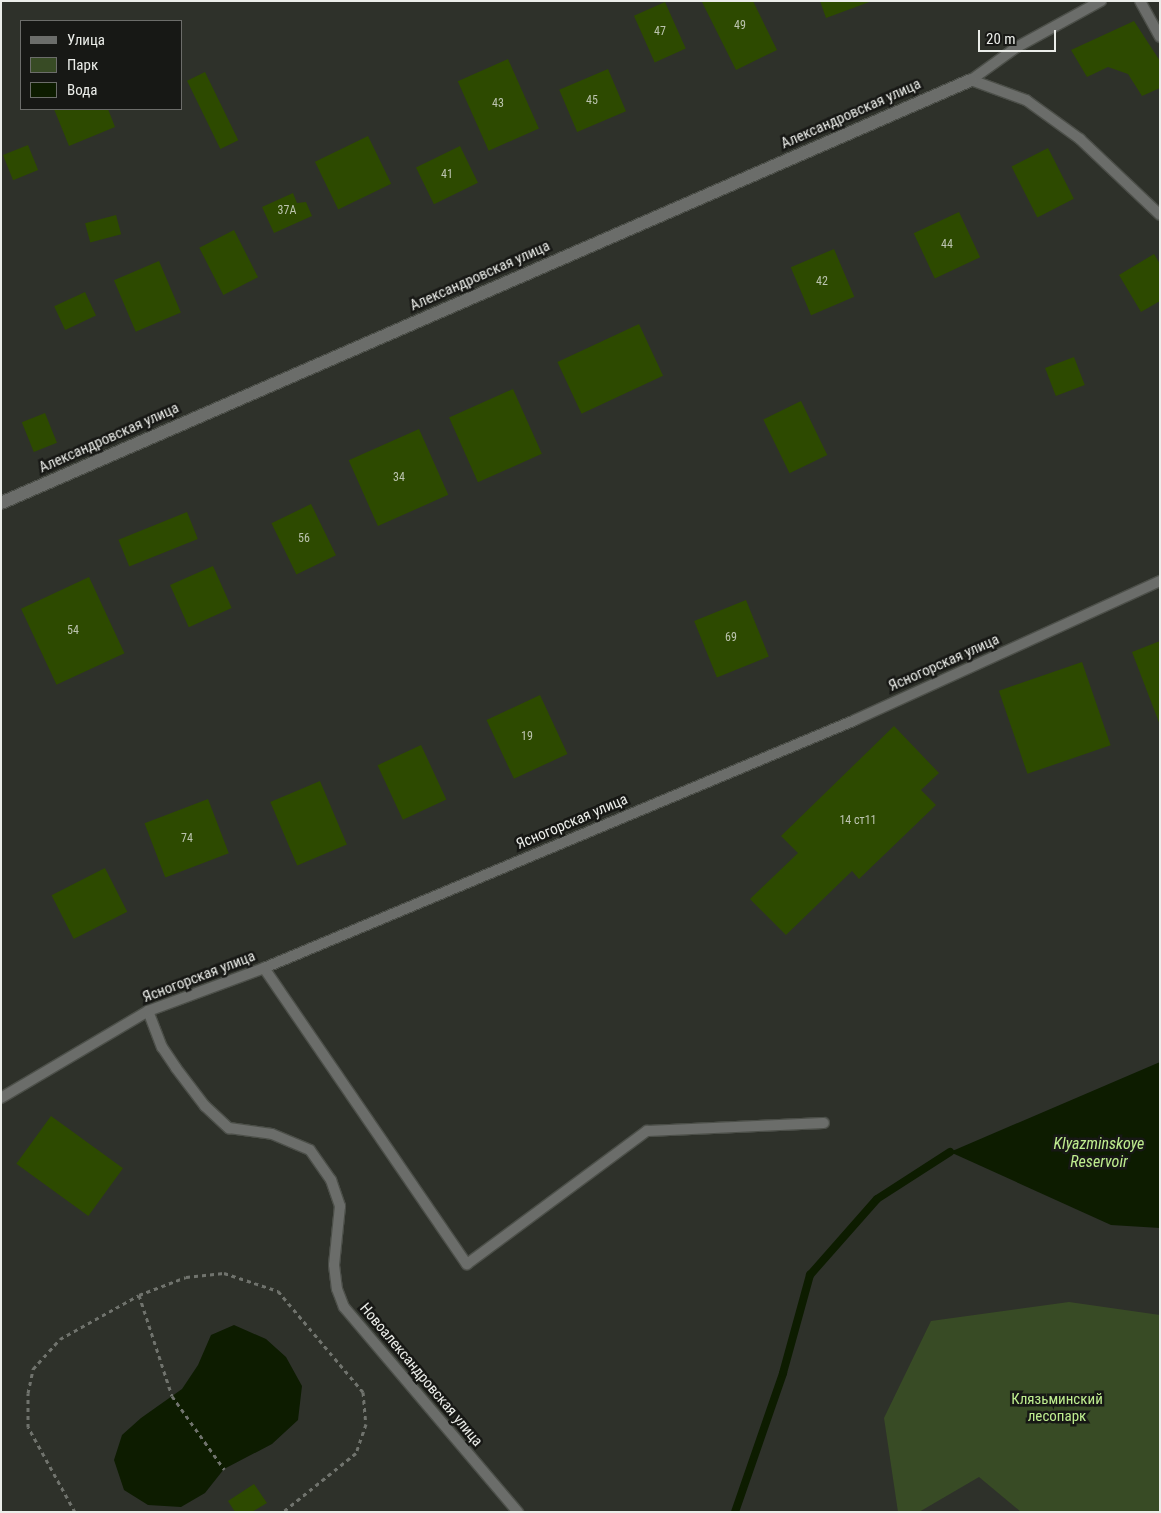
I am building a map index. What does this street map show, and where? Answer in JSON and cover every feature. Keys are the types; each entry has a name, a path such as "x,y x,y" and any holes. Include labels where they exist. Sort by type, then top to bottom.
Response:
{"street":[{"name":"Александровская улица","path":"1,503 971,80"}],"lane":[{"path":"971,80 1017,47 1102,1"},
{"path":"1140,1 1160,38"},
{"path":"971,80 1026,100 1080,139 1160,215"},
{"name":"Ясногорская улица","path":"1,1098 148,1011 264,968 855,720 1160,581"},
{"path":"264,968 467,1264 647,1131 824,1123"},
{"name":"Новоалександровская улица","path":"148,1011 162,1047 176,1068 206,1106 229,1128 272,1134 310,1150 331,1180 340,1206 334,1265 337,1289 344,1307 518,1512"}],"path":[{"path":"75,1512 28,1427 28,1393 33,1369 60,1339 139,1295 186,1277 224,1273 278,1291 363,1392 366,1424 356,1453 283,1512"},
{"path":"139,1295 172,1396 224,1469"}],"green space":[{"name":"Клязьминский лесопарк","path":"1069,1302 1160,1315 1160,1512 1021,1512 979,1477 919,1512 898,1512 884,1418 931,1321"}],"water":[{"name":"Klyazminskoye Reservoir","path":"1160,1062 1160,1228 1111,1225 950,1152"},
{"path":"234,1325 266,1339 286,1357 302,1386 298,1420 272,1444 224,1469 205,1493 181,1507 148,1505 124,1490 114,1460 122,1435 141,1418 182,1389 198,1365 211,1335"}],"building":[{"path":"753,1 777,50 736,70 702,2"},
{"path":"820,1 872,1 826,18"},
{"path":"665,2 686,49 655,62 634,16"},
{"path":"1134,21 1160,61 1160,88 1142,96 1128,74 1108,67 1087,77 1071,50"},
{"path":"508,59 539,128 489,151 458,81"},
{"path":"608,69 626,111 577,132 559,90"},
{"path":"205,72 238,140 220,149 187,81"},
{"path":"54,110 108,110 115,127 69,146"},
{"path":"368,136 391,184 338,209 315,162"},
{"path":"28,145 38,170 13,180 3,155"},
{"path":"460,146 478,183 434,204 416,167"},
{"path":"1048,148 1074,199 1037,217 1011,167"},
{"path":"293,193 297,203 306,202 312,216 274,233 262,207"},
{"path":"959,212 980,257 935,278 914,233"},
{"path":"116,215 121,234 90,243 85,223"},
{"path":"234,230 258,277 223,295 199,248"},
{"path":"834,249 854,297 811,315 791,267"},
{"path":"1154,254 1160,264 1160,301 1141,312 1119,275"},
{"path":"159,261 181,313 136,332 114,280"},
{"path":"85,292 96,316 65,330 54,306"},
{"path":"639,324 663,376 582,414 557,362"},
{"path":"1074,357 1085,385 1056,396 1045,368"},
{"path":"513,389 542,454 478,482 449,417"},
{"path":"801,401 827,455 790,473 763,419"},
{"path":"45,413 57,443 34,452 22,422"},
{"path":"419,429 448,495 378,526 349,460"},
{"path":"311,504 336,555 296,575 271,523"},
{"path":"187,512 198,539 129,567 118,540"},
{"path":"213,566 232,608 189,627 170,585"},
{"path":"89,577 124,653 57,685 21,609"},
{"path":"746,600 769,657 717,678 694,621"},
{"path":"1160,641 1160,725 1132,652"},
{"path":"1082,662 1111,745 1027,774 999,691"},
{"path":"540,695 567,754 514,779 487,720"},
{"path":"894,726 939,773 921,790 936,805 859,879 852,871 786,935 750,899 798,853 781,836"},
{"path":"421,745 446,799 403,820 377,765"},
{"path":"320,781 347,845 297,866 270,802"},
{"path":"208,799 229,853 165,878 145,823"},
{"path":"105,868 127,912 74,939 52,895"},
{"path":"51,1116 123,1168 88,1216 16,1164"},
{"path":"254,1484 267,1503 252,1512 235,1512 228,1501"}],"waterway":[{"path":"735,1512 783,1373 810,1275 877,1199 950,1152"}]}
